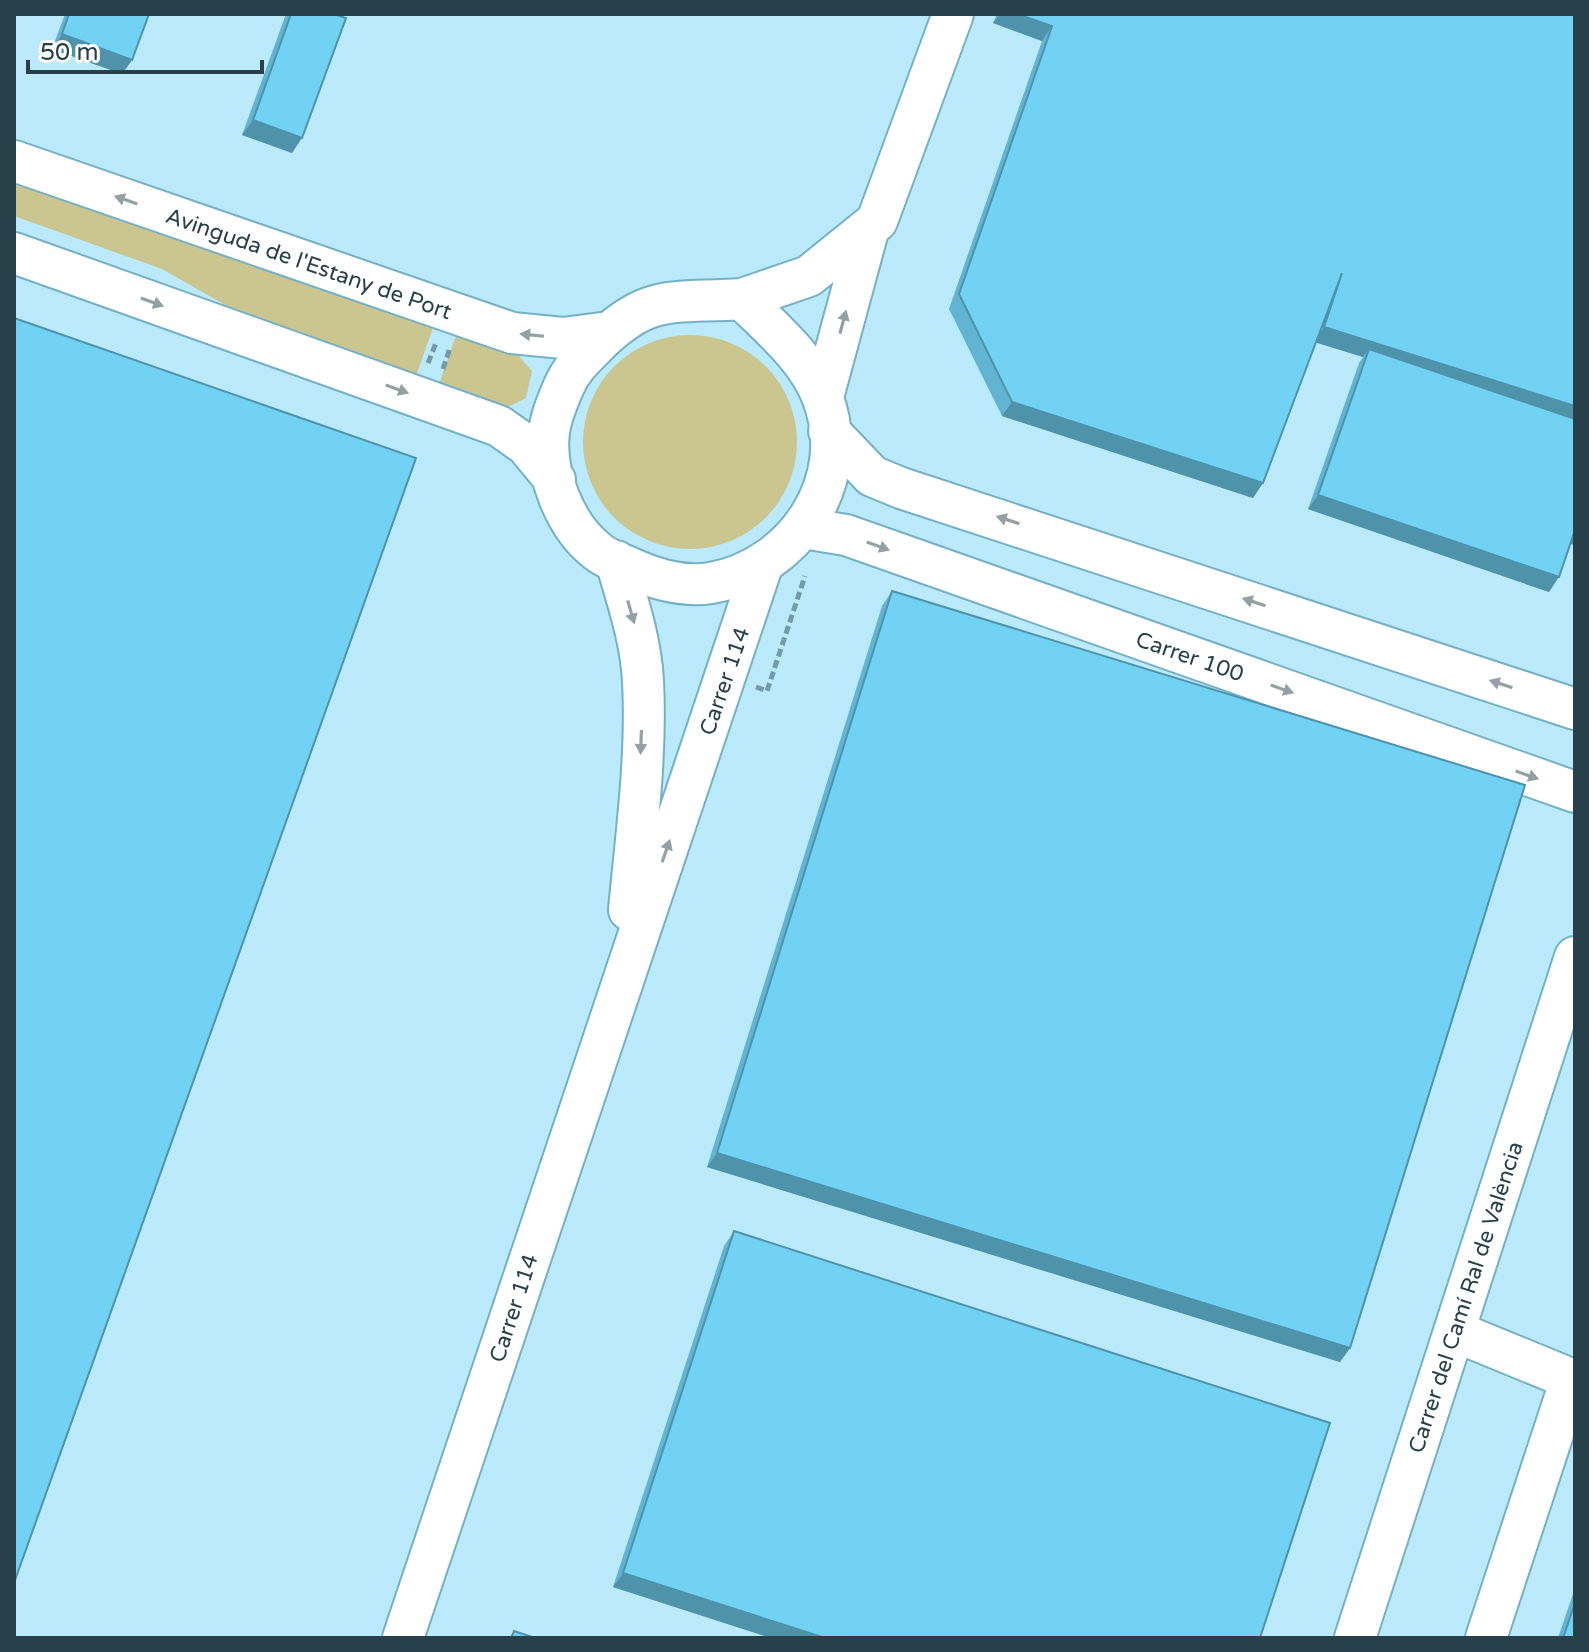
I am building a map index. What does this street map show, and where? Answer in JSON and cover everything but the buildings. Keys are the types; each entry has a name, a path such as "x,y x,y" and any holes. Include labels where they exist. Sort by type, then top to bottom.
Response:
{"street":[{"path":"868,231 826,414 832,446 827,482 803,528 759,575 709,584 659,580 598,553 575,529 561,502 548,446 559,399 570,372 609,332 635,312 669,302 742,299 809,276 868,231 877,221 953,14"},
{"name":"Avinguda de l'Estany de Port","path":"14,161 512,333 563,338 609,332"},
{"path":"14,227 95,256 107,286"},
{"path":"14,253 499,426 526,445 555,480"},
{"path":"742,299 801,359 826,414 872,476 1575,709"},
{"name":"Carrer 100","path":"803,528 846,535 1575,792"},
{"name":"Carrer 114","path":"616,561 635,627 643,681 639,812 623,977"},
{"name":"Carrer 114","path":"403,1638 759,575"},
{"name":"Carrer del Camí Ral de València","path":"1355,1638 1575,957"},
{"path":"1454,1331 1571,1379 1486,1638"}],"path":[{"path":"426,370 441,331"},
{"name":"Avinguda de l'Estany de Port","path":"442,373 455,334"},
{"name":"Carrer 114","path":"742,682 767,691 802,581 809,572"}],"shaded area":[{"path":"14,176 434,325 416,376 241,314 162,269 14,216"},
{"path":"457,333 518,355 532,371 526,398 506,408 439,384"},
{"path":"690,335 731,343 766,366 789,401 797,442 789,483 766,518 731,541 690,549 649,541 614,518 591,483 583,442 591,401 614,366 649,343"}]}
